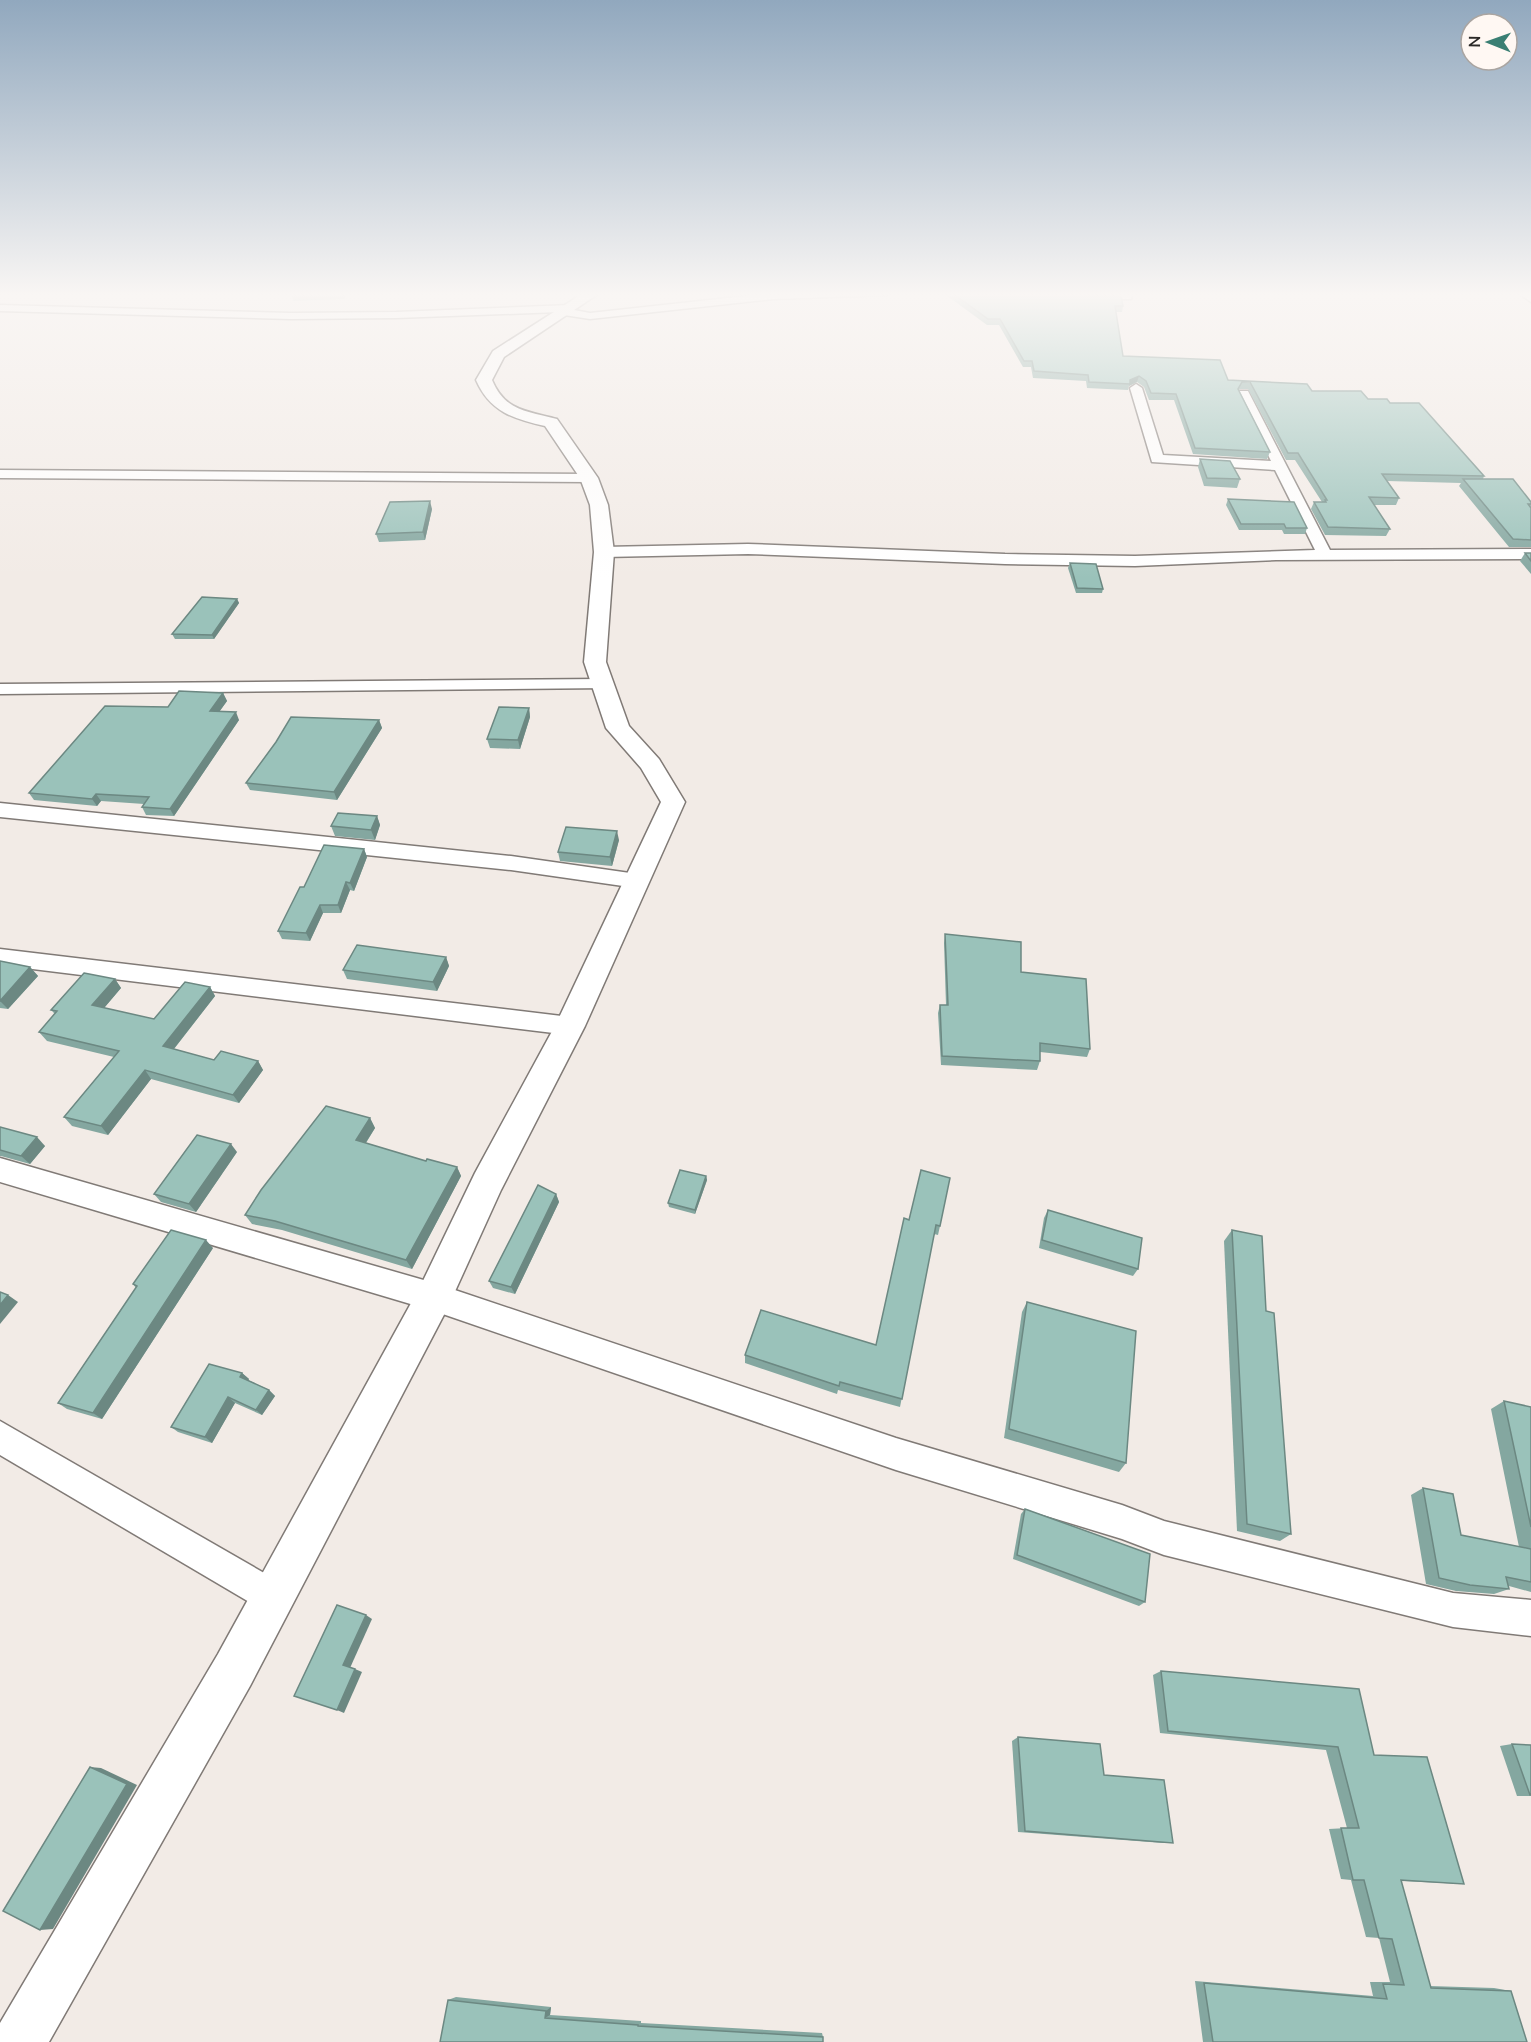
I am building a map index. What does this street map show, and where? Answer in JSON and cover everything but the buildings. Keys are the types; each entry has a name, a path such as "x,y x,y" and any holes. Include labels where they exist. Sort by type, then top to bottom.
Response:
{"street":[{"path":"19,2042 234,1670 434,1297 487,1183 570,1026 673,802 651,764 618,728 595,662 604,552 599,505 589,478 551,422 513,414 489,396 486,387"},
{"path":"1136,388 1157,459 1280,466"},
{"path":"1244,394 1325,555"},
{"path":"0,474 589,478"},
{"path":"604,552 748,549 1005,559 1135,561 1275,555 1531,554"},
{"path":"0,689 603,684"},
{"path":"0,810 512,863 637,881"},
{"path":"0,957 570,1026"},
{"path":"0,1170 434,1297 896,1454 1122,1522 1164,1538 1453,1610 1531,1618"},
{"path":"0,1437 273,1597"}]}
